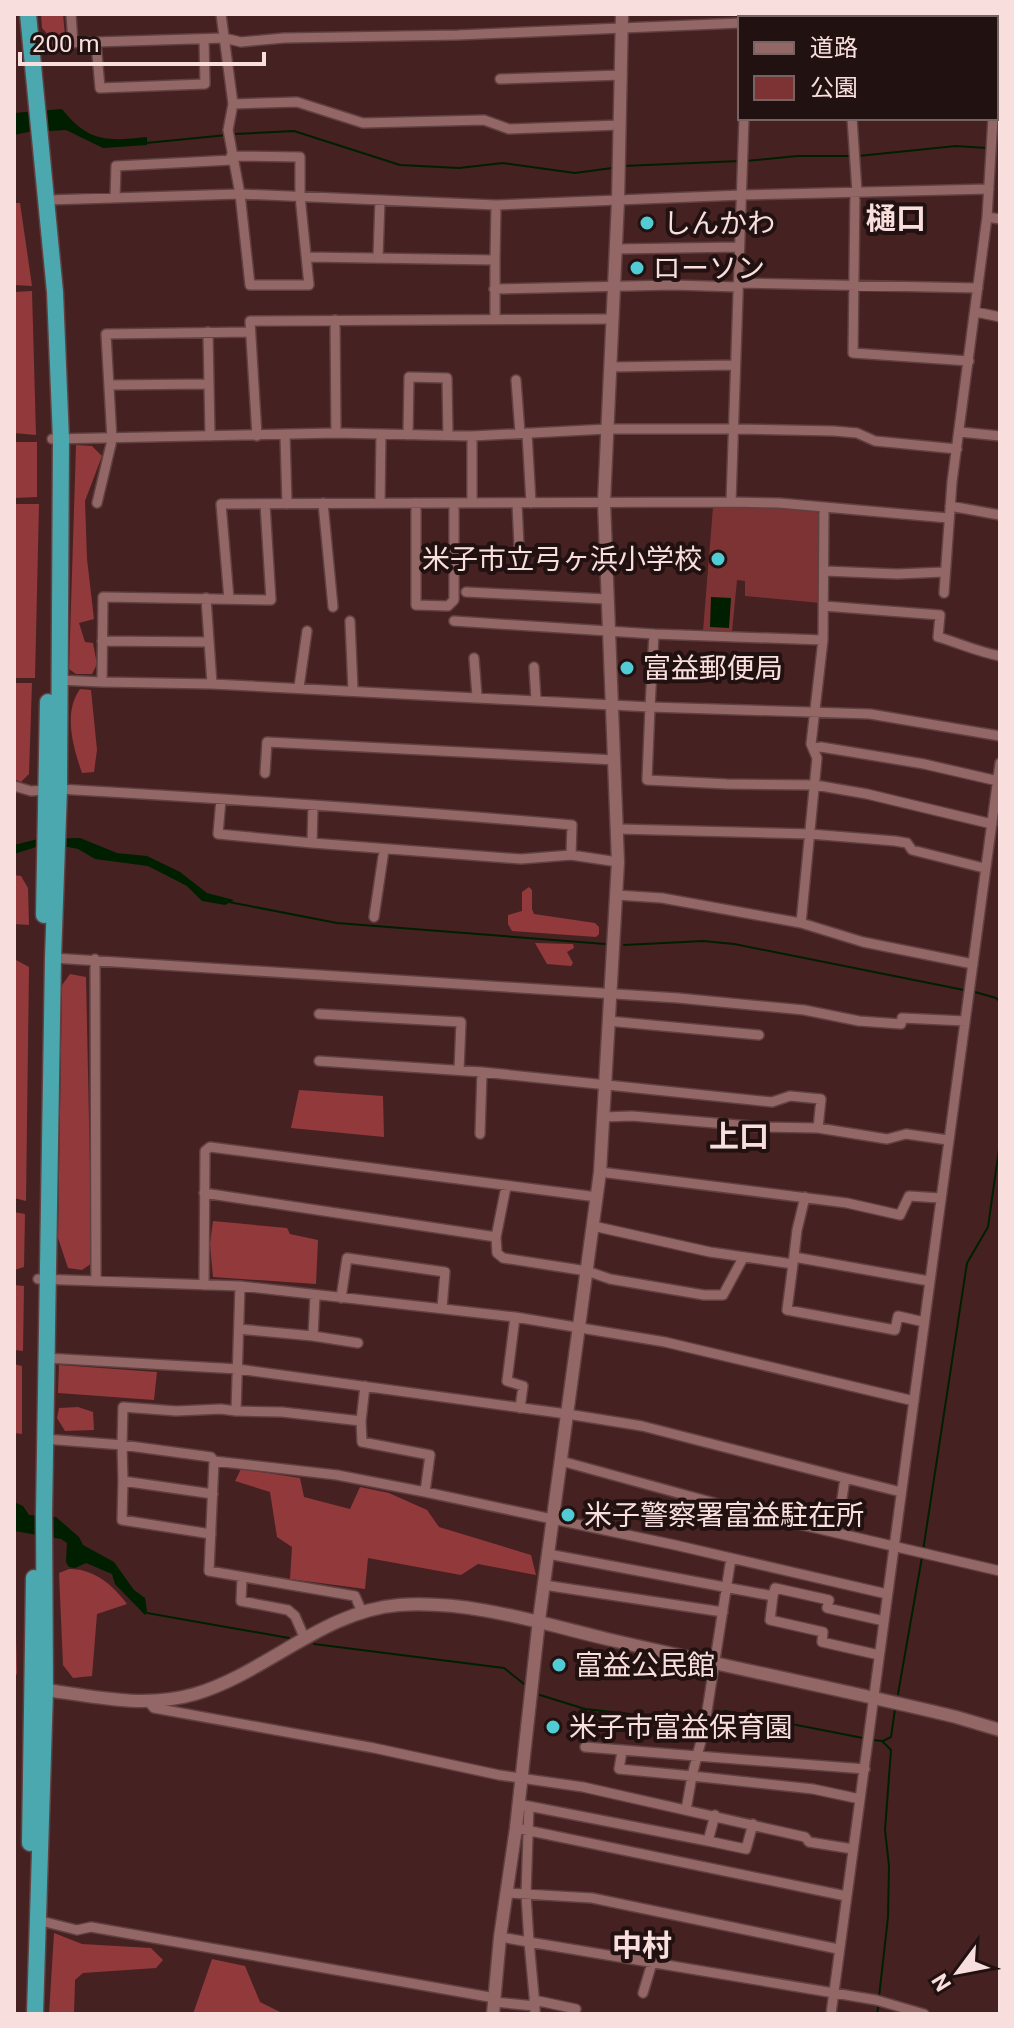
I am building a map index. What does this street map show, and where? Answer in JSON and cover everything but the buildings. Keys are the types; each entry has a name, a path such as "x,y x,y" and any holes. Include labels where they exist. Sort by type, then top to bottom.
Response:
{"highway":[{"path":"18,14 33,111"},
{"path":"28,14 56,440 58,680 52,789"},
{"path":"35,134 47,200 59,351 52,789 53,958 43,1280 45,1439 39,1514"},
{"path":"35,2014 39,1514 52,842"},
{"path":"26,2014 39,1689"}],"street":[{"path":"71,14 73,43"},
{"path":"115,198 116,166 231,158 300,157 300,196 309,285 250,285 240,194 231,158 228,130 233,104 221,14"},
{"path":"535,2007 521,1778 539,1620 600,1172 618,862 604,502 618,201 622,14"},
{"path":"861,16 892,16"},
{"path":"31,44 224,38 241,42 738,23"},
{"path":"96,43 100,88 205,84 204,39"},
{"path":"500,79 622,75"},
{"path":"233,104 297,102 363,123 484,120 509,129 620,125"},
{"path":"731,502 744,120"},
{"path":"852,120 856,192 853,353 969,361"},
{"path":"944,593 948,518 987,217 993,120"},
{"path":"47,200 240,194 496,205 989,189"},
{"path":"378,257 380,200"},
{"path":"495,319 496,205"},
{"path":"987,217 1000,219"},
{"path":"616,249 739,247"},
{"path":"307,257 495,260"},
{"path":"494,289 854,284 978,288"},
{"path":"976,312 1000,317"},
{"path":"257,436 250,321 613,319"},
{"path":"335,320 336,433"},
{"path":"208,332 210,436"},
{"path":"97,503 112,440 106,334 250,332"},
{"path":"611,367 734,365"},
{"path":"408,435 409,377 447,378 448,435"},
{"path":"516,380 531,503"},
{"path":"109,385 209,384"},
{"path":"56,440 336,433 472,436 607,429 733,429 857,433 875,441 957,449"},
{"path":"960,432 1000,436"},
{"path":"380,502 381,434"},
{"path":"285,435 287,504"},
{"path":"472,436 472,503"},
{"path":"229,599 221,504 731,502 948,518"},
{"path":"323,503 333,607"},
{"path":"416,503 416,605 448,606 454,600 454,504"},
{"path":"517,503 519,546"},
{"path":"102,682 103,597 271,600 265,504"},
{"path":"950,506 1000,515"},
{"path":"801,923 817,758 811,744 823,640 824,508"},
{"path":"825,571 944,572"},
{"path":"466,592 606,599"},
{"path":"206,598 212,684"},
{"path":"824,606 940,615 938,637 977,652 1000,656"},
{"path":"350,621 353,690"},
{"path":"454,621 654,634 823,640"},
{"path":"299,687 307,631"},
{"path":"654,634 647,780 815,785 867,794 992,824"},
{"path":"102,641 208,642"},
{"path":"474,658 477,696"},
{"path":"534,667 536,700"},
{"path":"58,680 299,687 650,707 813,711 908,719 1000,736"},
{"path":"265,773 267,742 615,760"},
{"path":"814,748 924,764 998,783"},
{"path":"831,2014 984,868 995,841 992,824 1000,763"},
{"path":"14,786 31,791 52,789 385,809 572,825 571,855"},
{"path":"221,799 218,834 384,850 521,859 571,855 618,862"},
{"path":"312,843 313,807"},
{"path":"618,829 810,834 907,843 912,850 984,868"},
{"path":"374,917 384,850"},
{"path":"616,895 662,898 801,923 863,942 973,964"},
{"path":"53,958 678,998 804,1010 880,1024 901,1024 902,1018 965,1021"},
{"path":"95,959 96,1280"},
{"path":"319,1014 461,1022 459,1070"},
{"path":"608,1021 759,1035"},
{"path":"319,1061 482,1072 772,1102 790,1096 821,1099 818,1128"},
{"path":"480,1134 482,1072"},
{"path":"603,1117 632,1116 762,1127 818,1128 887,1139 906,1134 948,1140"},
{"path":"204,1285 205,1151 210,1147 597,1197"},
{"path":"600,1172 847,1203 900,1215 909,1196 940,1198"},
{"path":"506,1187 496,1237 497,1253 503,1258 587,1271 610,1279 704,1295 723,1295 743,1258"},
{"path":"204,1193 496,1237"},
{"path":"805,1197 797,1230 787,1310 895,1330 898,1316 924,1322"},
{"path":"593,1226 743,1258 794,1260 929,1281"},
{"path":"341,1298 347,1258 445,1272 442,1308"},
{"path":"43,1280 240,1286 515,1317 665,1342 914,1401"},
{"path":"236,1411 240,1286"},
{"path":"313,1336 315,1296"},
{"path":"515,1317 507,1381 523,1386 520,1408"},
{"path":"239,1329 358,1343"},
{"path":"46,1358 238,1369 567,1414 642,1426 901,1492"},
{"path":"365,1386 362,1442 430,1455 425,1492"},
{"path":"211,1534 122,1520 123,1407 282,1412 361,1421"},
{"path":"45,1439 122,1445 211,1457 214,1461 337,1475 887,1594"},
{"path":"214,1461 209,1571 355,1596 362,1612"},
{"path":"561,1461 755,1514 1000,1571"},
{"path":"837,1533 845,1478"},
{"path":"123,1481 213,1494"},
{"path":"548,1554 773,1596"},
{"path":"686,1810 716,1662 731,1558"},
{"path":"242,1578 241,1601 288,1610 295,1616 305,1639"},
{"path":"544,1585 723,1612"},
{"path":"879,1655 822,1642 823,1632 770,1620 775,1588 829,1600 827,1608 884,1621"},
{"path":"39,1689 117,1701 148,1701 194,1695 362,1612 421,1604 539,1620 606,1638 874,1697 1000,1730"},
{"path":"148,1701 154,1708 583,1787 753,1824 805,1837 809,1842 853,1849"},
{"path":"585,1747 865,1769"},
{"path":"622,1751 619,1769 813,1789 860,1799"},
{"path":"523,1805 746,1849 753,1824"},
{"path":"708,1841 715,1815"},
{"path":"494,2005 507,1893 522,1830"},
{"path":"522,1830 846,1896"},
{"path":"507,1893 592,1898 838,1949"},
{"path":"37,1920 77,1930 91,1927 264,1956 494,2005 576,2009"},
{"path":"500,1937 876,2000 924,2014"},
{"path":"643,1993 652,1963"}],"green space":[{"path":"713,507 816,511 822,517 820,603 745,596 745,581 737,580 732,632 703,631"}],"shaded area":[{"path":"41,14 63,14 65,36 52,39 42,28"},
{"path":"62,109 90,134 110,139 147,137 147,145 103,148 66,130 49,131 47,128 14,135 14,113"},
{"path":"14,203 20,203 32,286 14,285"},
{"path":"32,291 36,435 14,433 14,292"},
{"path":"14,442 37,442 37,497 14,498"},
{"path":"76,445 92,446 102,456 85,501 87,559 94,619 79,623 85,642 93,643 97,664 92,674 76,674 69,669"},
{"path":"14,504 39,504 35,678 14,678"},
{"path":"711,597 731,598 729,628 710,627"},
{"path":"14,683 32,683 29,774 21,782 14,779"},
{"path":"80,689 91,690 97,750 94,772 82,773 71,730 72,709"},
{"path":"80,838 117,853 147,856 180,872 207,893 234,900 225,905 202,901 187,886 148,866 95,859 78,849 36,847 14,854 14,845 38,839"},
{"path":"14,875 21,876 28,888 29,925 14,924"},
{"path":"529,887 532,890 534,914 595,923 599,934 596,937 512,931 508,915 522,911 522,892"},
{"path":"535,943 573,944 574,948 567,952 573,963 571,966 547,964"},
{"path":"14,959 29,967 26,1201 14,1198"},
{"path":"70,974 86,977 92,1263 82,1270 68,1268 58,1238 62,985"},
{"path":"299,1090 383,1096 384,1137 291,1128"},
{"path":"14,1212 25,1214 24,1267 14,1270"},
{"path":"213,1221 287,1228 290,1234 318,1240 316,1284 213,1277 210,1244"},
{"path":"14,1285 24,1286 23,1351 14,1350"},
{"path":"14,1364 22,1366 22,1434 14,1433"},
{"path":"59,1365 157,1372 154,1400 58,1393"},
{"path":"78,1407 93,1412 94,1430 65,1431 57,1418 59,1408"},
{"path":"241,1469 300,1478 304,1497 350,1509 360,1487 389,1493 427,1510 439,1527 531,1555 536,1575 478,1564 461,1575 368,1558 365,1589 290,1579 292,1547 277,1537 270,1492 235,1481"},
{"path":"14,1502 23,1506 29,1515 56,1517 79,1537 83,1545 114,1562 134,1590 145,1598 145,1615 115,1584 112,1574 86,1563 69,1567 66,1562 67,1543 61,1539 14,1531"},
{"path":"14,1560 17,1673 14,1680"},
{"path":"69,1569 86,1571 102,1579 127,1604 97,1614 92,1676 73,1678 63,1665 59,1573"},
{"path":"54,1933 82,1944 151,1948 163,1960 156,1968 83,1973 75,1980 74,2014 49,2014"},
{"path":"212,1959 245,1966 260,2002 284,2014 193,2014"}],"waterway":[{"path":"234,134 294,131 400,165 459,168 503,163 575,173 612,168"},
{"path":"146,143 227,135"},
{"path":"858,156 956,146 987,148"},
{"path":"746,161 797,156 852,156"},
{"path":"623,166 740,161"},
{"path":"229,902 337,923 605,944"},
{"path":"624,945 703,941 734,944 964,990"},
{"path":"975,992 1000,1002"},
{"path":"923,1551 967,1263 988,1227 1000,1142"},
{"path":"898,1694 922,1557"},
{"path":"145,1611 289,1638"},
{"path":"314,1644 504,1668 524,1684"},
{"path":"540,1695 585,1709 694,1721 702,1718"},
{"path":"883,1741 891,1737 895,1709"},
{"path":"711,1715 725,1711 863,1738"},
{"path":"873,1740 882,1741 891,1750 885,1830 889,1866 888,1917 879,1997"},
{"path":"877,2014 879,2003"}],"place":[{"name":"しんかわ","path":"647,223"},
{"name":"ローソン","path":"637,268"},
{"name":"米子市立弓ヶ浜小学校","path":"718,559"},
{"name":"富益郵便局","path":"627,668"},
{"name":"米子警察署富益駐在所","path":"568,1515"},
{"name":"富益公民館","path":"559,1665"},
{"name":"米子市富益保育園","path":"553,1727"}],"district":[{"name":"樋口","path":"896,218"},
{"name":"上口","path":"739,1136"},
{"name":"中村","path":"642,1945"}]}
